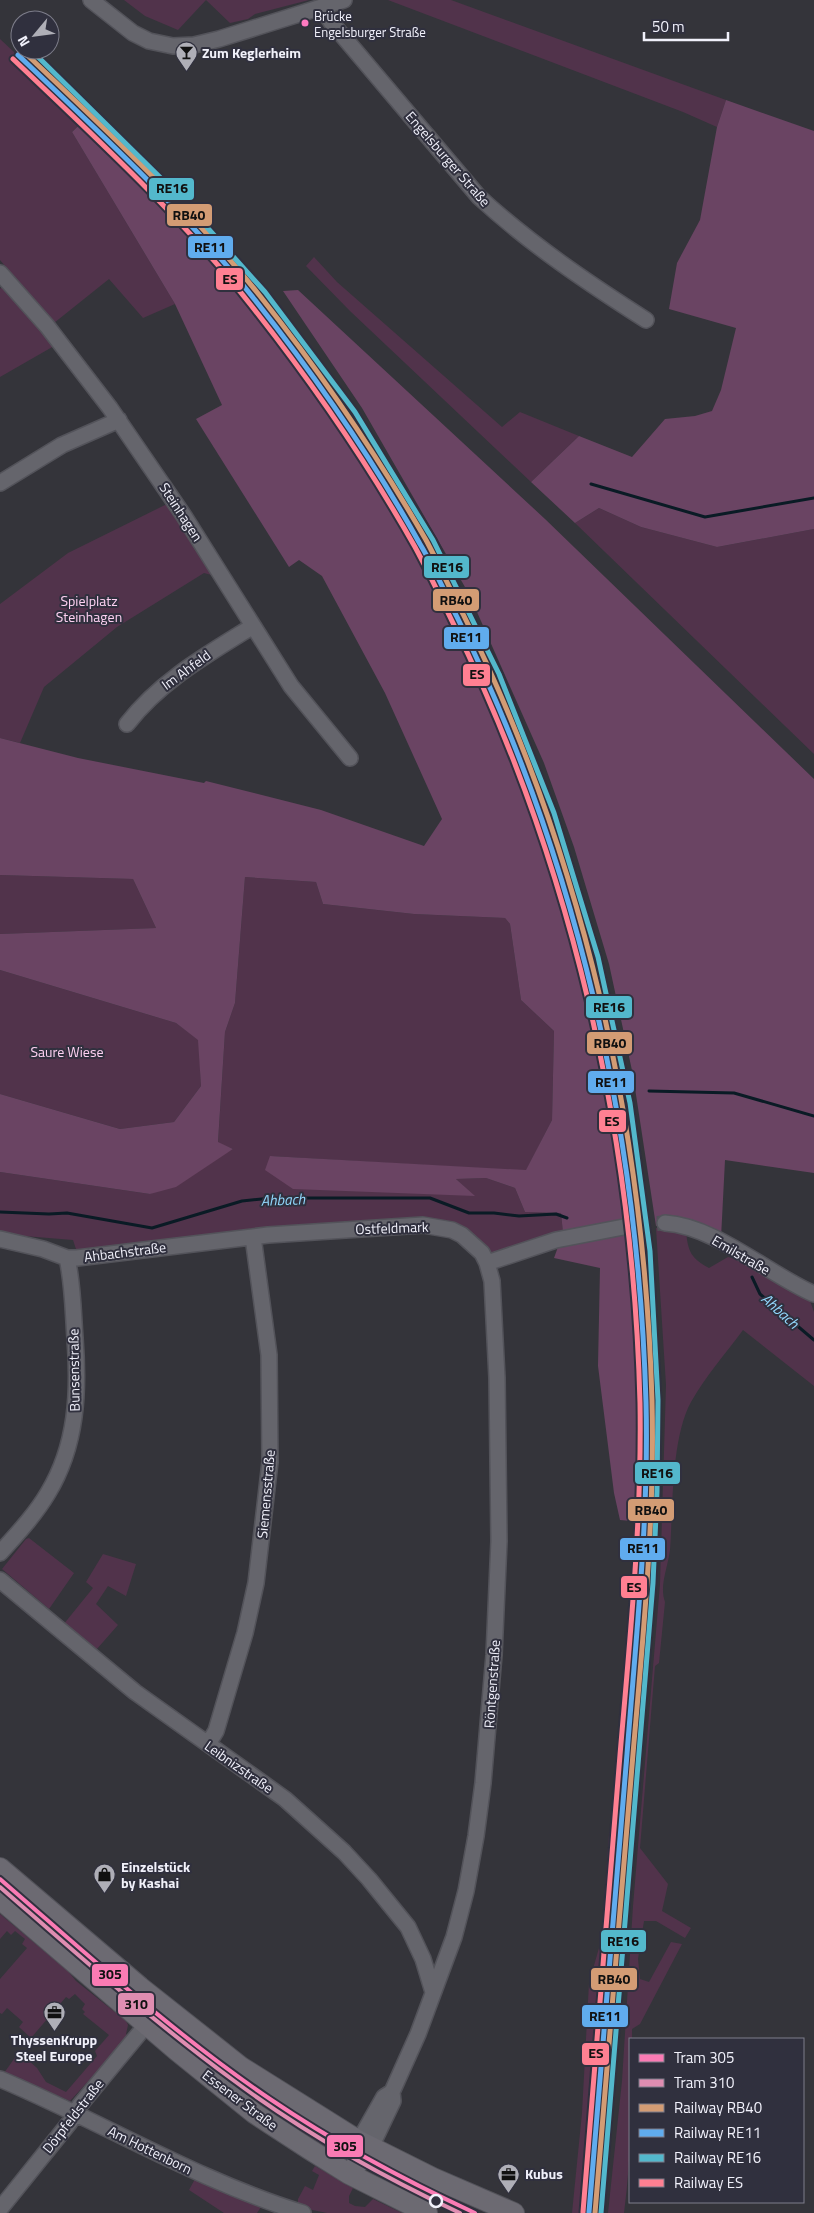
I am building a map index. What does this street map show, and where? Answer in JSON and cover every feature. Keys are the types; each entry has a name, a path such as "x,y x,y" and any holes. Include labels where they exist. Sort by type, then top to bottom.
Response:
{"main road":[{"name":"Essener Straße","path":"0,1868 140,1987 232,2061 276,2091 365,2144 493,2209 514,2213"},
{"name":"Essener Straße","path":"0,1899 254,2113 349,2174 427,2213"},
{"path":"349,2174 365,2144"}],"street":[{"path":"91,0 133,33 149,41 173,46 205,43 344,0"},
{"name":"Engelsburger Straße","path":"322,8 331,22 479,197 503,219 602,293 646,320"},
{"name":"Steinhagen","path":"1,275 47,326 119,420 184,516 291,686 350,758"},
{"path":"0,483 62,445 119,420"},
{"name":"Im Ahfeld","path":"127,724 142,704 168,682 212,651 253,626"},
{"name":"Emilstraße","path":"665,1223 692,1227 796,1286 814,1294"},
{"name":"Ostfeldmark","path":"253,1237 423,1225 452,1230 462,1235 482,1253 487,1262"},
{"path":"487,1262 556,1240 634,1225"},
{"name":"Ahbachstraße","path":"0,1239 43,1249 67,1258 253,1237"},
{"name":"Siemensstraße","path":"208,1744 216,1731 245,1633 256,1583 267,1488 270,1409 269,1355 253,1237"},
{"name":"Bunsenstraße","path":"0,1553 49,1492 67,1451 74,1425 78,1376 71,1278 67,1258"},
{"name":"Röntgenstraße","path":"365,2144 393,2100 392,2092 418,2034 454,1937 466,1891 476,1836 490,1714 499,1542 497,1378 492,1281 487,1262"},
{"name":"Leibnizstraße","path":"2,1586 135,1692 285,1799 344,1852 408,1927 424,1958 433,1992"},
{"name":"Dörpfeldstraße","path":"0,2209 147,2024"},
{"name":"Am Hottenborn","path":"0,2079 76,2113 205,2177 235,2190 302,2213"}],"green space":[{"path":"124,0 206,0 178,30 145,16"},
{"path":"206,0 309,0 255,14 248,19 230,23"},
{"path":"388,0 451,0 726,100 717,127 683,112"},
{"path":"0,39 10,48 10,60 23,60 85,118 72,132 175,304 143,318 109,279 54,323 0,260"},
{"path":"314,257 337,282 502,427 520,412 579,436 531,482 350,311 306,266"},
{"path":"2,287 7,289 54,346 0,377 0,289"},
{"name":"Spielplatz Steinhagen","path":"169,503 215,576 204,573 117,627 44,687 20,743 0,738 0,604 68,553"},
{"path":"599,508 641,527 717,547 814,529 814,754 575,523"},
{"path":"0,875 133,879 156,928 0,934"},
{"path":"245,877 316,882 323,904 414,914 505,918 510,924 521,1000 554,1031 552,1120 526,1171 270,1156 474,1196 456,1179 486,1178 515,1188 525,1212 561,1213 563,1233 496,1253 484,1248 465,1231 450,1222 427,1219 397,1219 261,1230 77,1252 73,1240 12,1235 0,1232 0,1172 150,1194 233,1149 218,1143 225,1032 235,1003"},
{"name":"Saure Wiese","path":"0,970 176,1023 199,1040 201,1086 174,1122 120,1129 0,1094"},
{"path":"656,1228 686,1231 691,1254 709,1268 728,1257 745,1262 809,1298 814,1312 814,1386 743,1330 709,1374 691,1402 684,1417 680,1435 674,1474 670,1550 663,1583 665,1602 659,1663 655,1666 640,1848 668,1884 662,1911 691,1928 685,1938 656,1921 644,1921 638,1959 640,1979 649,1982 671,1942 682,1944 640,2024 632,2029 632,2038 629,2038 629,2159 627,2190 624,2213 608,2213 622,2081 633,1906 660,1584 666,1385"},
{"path":"29,1538 74,1573 49,1609 2,1569 26,1539"},
{"path":"103,1554 136,1564 126,1596 108,1586 96,1604 118,1625 96,1650 63,1625 93,1588 86,1582"},
{"path":"613,1826 620,1827 590,2213 572,2213 582,2113 589,1983 601,1941 609,1834"},
{"path":"0,1914 68,1971 76,1981 126,2021 128,2025 126,2034 129,2037 70,2101 4,2073 19,2052 37,2068 46,2082 66,2092 97,2056 95,2051 109,2035 83,2014 85,2012 82,2009 85,2004 75,1994 69,1999 66,1997 31,2038 19,2027 23,2022 7,2008 2,2014 0,2013 0,1979 27,1948 22,1944 25,1939 15,1931 11,1935 7,1931 0,1939"},
{"path":"228,2079 334,2149 332,2152 236,2089"},
{"path":"315,2166 353,2188 349,2196 349,2203 365,2207 373,2199 402,2213 327,2213 298,2207 298,2199 305,2186 313,2190 319,2175 312,2171"},
{"path":"195,2179 261,2207 257,2213 224,2213 189,2190"}],"shaded area":[{"path":"726,100 814,131 814,529 717,547 641,527 599,508 575,523 531,482 579,436 632,457 665,419 695,416 712,411 721,390 736,328 669,309 677,263 700,220 717,127"},
{"path":"83,121 233,283 317,384 406,522 429,563 514,744 547,829 580,939 601,1020 617,1103 630,1186 639,1269 645,1353 646,1438 643,1522 620,1520 614,1493 598,1366 600,1268 554,1258 563,1233 561,1213 525,1212 515,1188 486,1178 456,1179 475,1196 293,1189 265,1170 270,1156 526,1170 552,1120 554,1031 521,1000 510,924 505,918 414,914 323,904 316,882 245,877 235,1003 225,1032 218,1142 233,1149 176,1187 150,1194 0,1172 0,1094 120,1129 174,1122 201,1086 198,1040 176,1023 0,970 0,934 156,928 133,879 0,875 0,738 78,758 204,783 206,781 321,810 424,846 442,819 385,693 322,576 299,560 289,567 196,419 222,405 175,304 72,132"},
{"path":"298,290 545,519 814,779 814,1173 725,1160 721,1238 688,1219 656,1226 633,1075 609,964 574,847 544,763 469,594 362,408 283,291"}],"waterway":[{"path":"591,484 705,517 814,498"},
{"path":"649,1091 734,1093 814,1116"},
{"name":"Ahbach","path":"0,1212 67,1213 152,1228 242,1201 272,1198 430,1198 469,1213 519,1216 556,1214 567,1218"},
{"name":"Ahbach","path":"752,1277 760,1294 814,1340"}],"tunnel":[{"path":"634,1225 665,1223"}],"tram line":[{"name":"305","path":"0,1879 132,1993 234,2074 345,2146 396,2174 475,2213"},
{"name":"310","path":"0,1887 143,2010 260,2099 343,2152 401,2184 460,2213"}],"rail line":[{"name":"ES","path":"14,60 136,177 223,271 295,362 397,515 425,565 452,621 494,713 531,807 562,904 588,1002 609,1101 625,1201 635,1302 640,1403 640,1447 631,1623 583,2212"},
{"name":"RE11","path":"23,60 141,173 228,267 300,359 383,480 435,571 500,710 536,804 568,901 594,999 615,1099 630,1199 641,1300 646,1402 646,1490 638,1622 589,2212"},
{"name":"RB40","path":"33,60 145,169 233,263 305,355 348,415 407,508 431,549 506,707 542,801 574,898 600,996 621,1096 636,1197 647,1298 652,1400 652,1489 641,1666 595,2213"},
{"name":"RE16","path":"41,60 179,196 265,292 355,412 433,540 499,674 554,813 598,957 630,1103 650,1251 658,1400 657,1492 653,1583 601,2213"}],"place":[{"name":"Brücke Engelsburger Straße","path":"305,23"},
{"name":"Zum Keglerheim","path":"186,72"},
{"name":"Einzelstück by Kashai","path":"105,1894"},
{"name":"ThyssenKrupp Steel Europe","path":"54,2031"},
{"name":"Kubus","path":"509,2193"}]}
